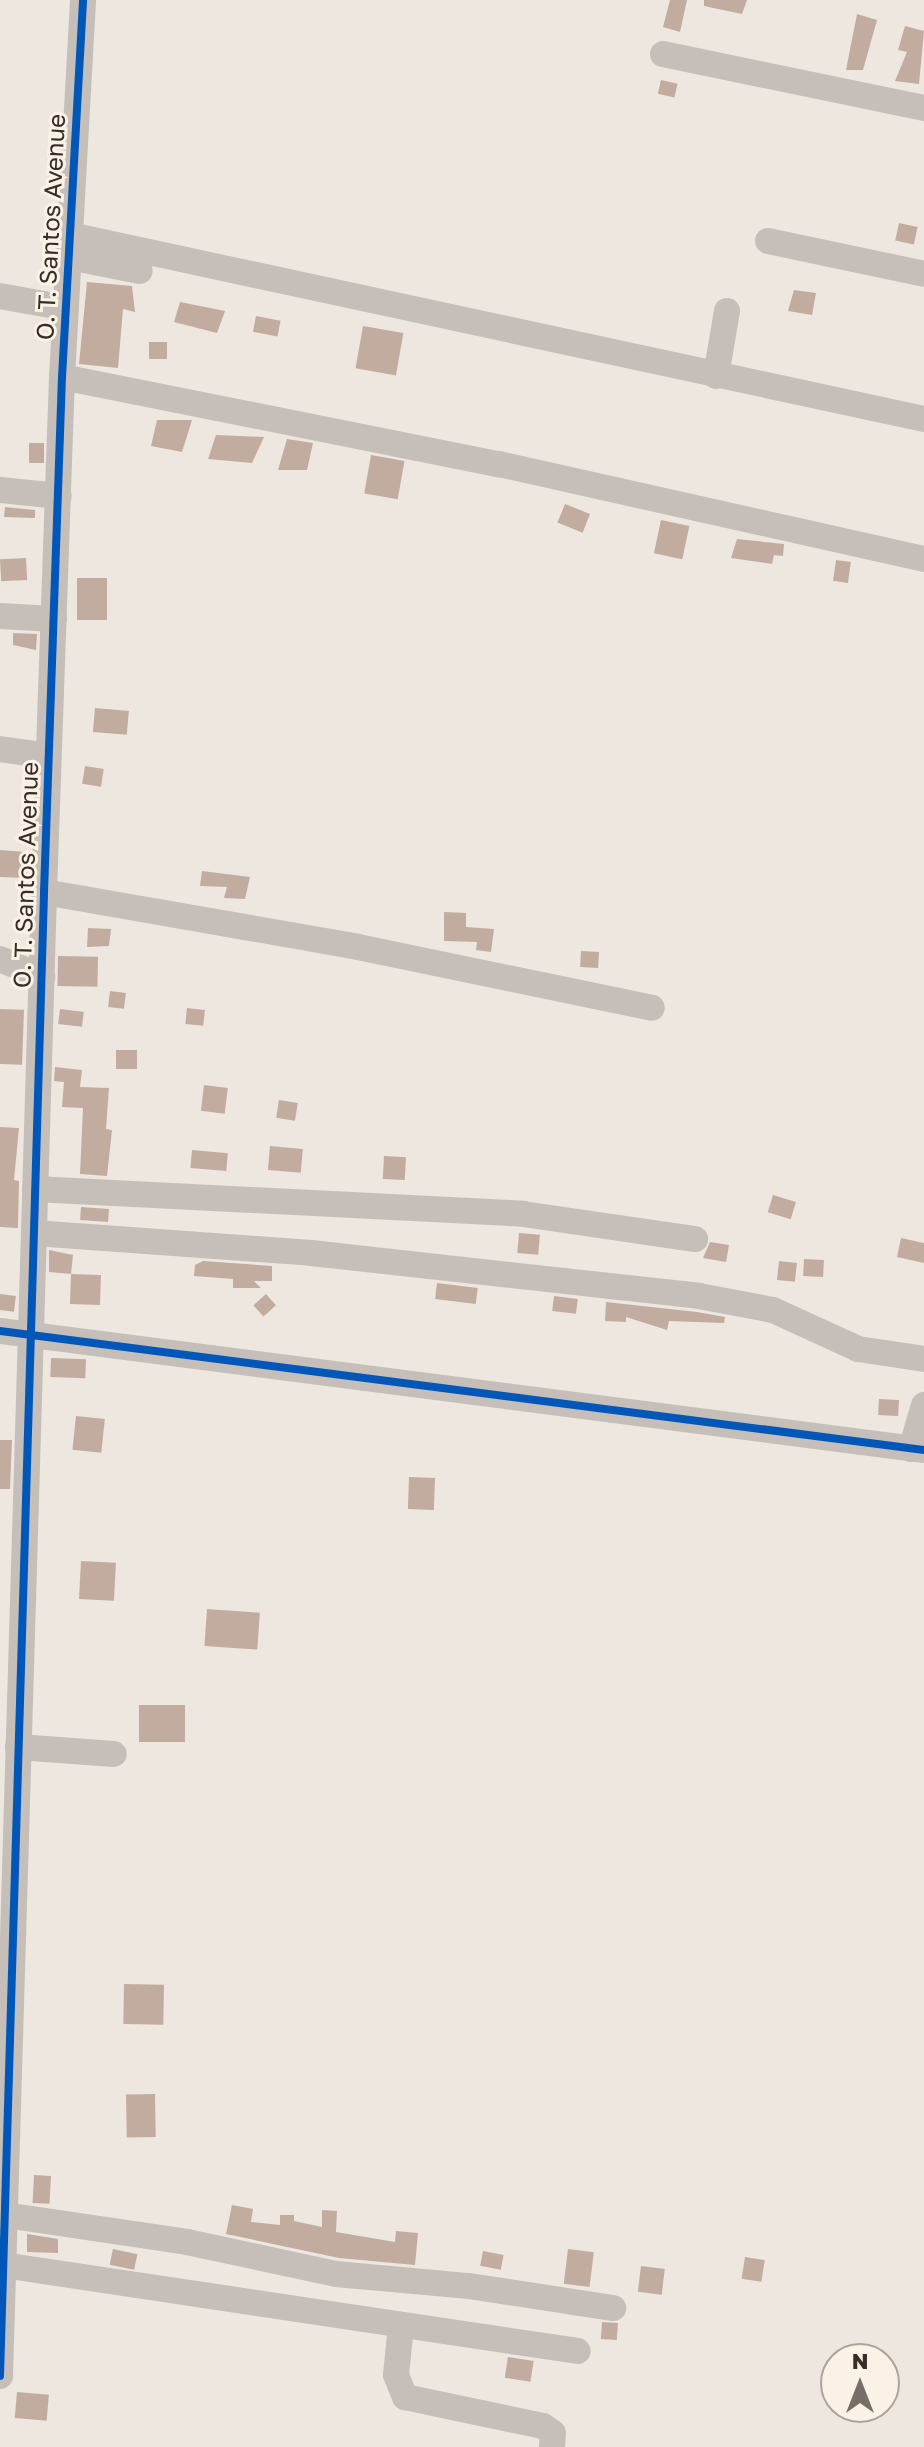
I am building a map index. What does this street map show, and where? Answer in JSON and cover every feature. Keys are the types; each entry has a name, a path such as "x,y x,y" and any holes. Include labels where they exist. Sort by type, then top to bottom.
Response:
{"street":[{"name":"O. T. Santos Avenue","path":"0,2376 5,2215 7,1871 18,1747 11,1607 31,1336 62,377 83,0"},
{"path":"663,54 924,108"},
{"path":"768,241 924,274"},
{"path":"70,246 516,331 924,419"},
{"path":"0,296 66,308"},
{"path":"716,376 727,311"},
{"path":"62,377 499,464 924,559"},
{"path":"0,490 59,496"},
{"path":"0,616 54,619"},
{"path":"0,749 49,756"},
{"path":"44,892 312,938 652,1008"},
{"path":"0,959 42,977"},
{"path":"35,1189 523,1214 695,1239"},
{"path":"34,1233 311,1253 699,1296 773,1310 858,1349 924,1359"},
{"path":"0,1331 917,1450 924,1405"},
{"path":"18,1747 114,1754"},
{"path":"5,2215 187,2242 336,2274 469,2286 613,2308"},
{"path":"3,2265 578,2351"},
{"path":"401,2325 396,2375 405,2397 543,2426 553,2433 552,2447"}],"building":[{"path":"670,0 687,0 680,32 663,27"},
{"path":"704,0 747,0 742,14 704,6"},
{"path":"857,14 877,20 863,70 846,70"},
{"path":"905,26 924,31 919,84 895,81 907,52 898,50"},
{"path":"661,80 678,84 674,97 658,94"},
{"path":"899,223 918,227 914,245 895,241"},
{"path":"87,282 132,286 135,312 123,309 118,368 79,364"},
{"path":"794,290 816,293 812,315 788,311"},
{"path":"180,302 225,311 217,333 174,322"},
{"path":"256,316 281,321 277,336 253,332"},
{"path":"363,326 403,333 396,375 356,368"},
{"path":"149,342 167,342 167,359 149,359"},
{"path":"157,420 192,420 182,452 151,446"},
{"path":"216,435 264,437 252,463 208,459"},
{"path":"287,439 313,443 307,470 278,470"},
{"path":"29,443 44,443 44,463 29,463"},
{"path":"371,455 404,461 398,499 364,493"},
{"path":"565,504 590,514 583,533 558,523"},
{"path":"5,507 35,510 35,518 4,517"},
{"path":"661,520 689,526 682,559 654,553"},
{"path":"737,539 784,544 783,556 774,555 772,564 731,558"},
{"path":"26,558 27,580 1,581 0,559"},
{"path":"836,560 851,562 848,583 833,581"},
{"path":"77,578 107,578 107,620 77,620"},
{"path":"13,633 37,634 36,650 13,645"},
{"path":"95,708 129,711 127,735 93,732"},
{"path":"85,766 104,769 101,787 82,784"},
{"path":"0,850 26,852 27,878 0,877"},
{"path":"202,871 250,877 245,899 224,898 227,887 200,886"},
{"path":"444,912 466,913 466,927 494,929 491,952 476,950 477,942 444,941"},
{"path":"88,928 111,929 109,946 87,947"},
{"path":"581,951 599,952 598,968 580,967"},
{"path":"58,956 98,957 97,987 57,986"},
{"path":"110,991 126,993 124,1009 108,1007"},
{"path":"187,1008 205,1010 203,1026 185,1024"},
{"path":"0,1009 24,1010 22,1065 0,1064"},
{"path":"60,1009 84,1012 82,1027 58,1024"},
{"path":"116,1050 137,1050 137,1069 116,1069"},
{"path":"55,1067 82,1070 80,1087 109,1088 106,1129 112,1130 107,1176 80,1174 83,1108 62,1107 64,1082 54,1081"},
{"path":"204,1085 228,1088 225,1114 201,1111"},
{"path":"279,1100 298,1103 295,1121 276,1118"},
{"path":"0,1127 19,1128 14,1180 19,1181 18,1228 0,1227"},
{"path":"270,1146 303,1149 301,1173 268,1170"},
{"path":"192,1150 228,1153 226,1171 190,1168"},
{"path":"384,1156 406,1157 405,1180 383,1179"},
{"path":"773,1195 796,1202 791,1219 768,1212"},
{"path":"81,1207 109,1209 108,1222 80,1220"},
{"path":"519,1233 540,1235 538,1255 517,1253"},
{"path":"901,1238 924,1243 924,1263 897,1257"},
{"path":"710,1242 729,1245 726,1262 703,1258"},
{"path":"49,1250 73,1255 71,1274 49,1272"},
{"path":"804,1259 824,1260 823,1277 803,1276"},
{"path":"203,1261 272,1266 272,1281 254,1281 261,1288 233,1288 233,1279 194,1276 195,1265"},
{"path":"779,1261 797,1263 795,1282 777,1280"},
{"path":"71,1274 101,1275 100,1305 70,1304"},
{"path":"437,1283 478,1288 476,1304 435,1299"},
{"path":"0,1294 16,1296 14,1312 0,1310"},
{"path":"266,1294 276,1305 263,1317 253,1305"},
{"path":"554,1296 578,1299 576,1314 552,1311"},
{"path":"606,1302 725,1317 724,1323 669,1321 667,1330 626,1317 626,1322 605,1321"},
{"path":"51,1358 86,1359 85,1378 50,1377"},
{"path":"879,1399 899,1400 898,1416 878,1415"},
{"path":"76,1416 105,1419 101,1453 72,1450"},
{"path":"0,1440 12,1440 10,1489 0,1489"},
{"path":"409,1477 435,1478 434,1510 408,1509"},
{"path":"81,1561 116,1563 114,1601 79,1599"},
{"path":"207,1609 260,1613 257,1650 204,1646"},
{"path":"139,1705 185,1705 185,1742 139,1742"},
{"path":"124,1984 164,1985 163,2025 123,2024"},
{"path":"155,2094 156,2137 127,2137 126,2095"},
{"path":"34,2175 51,2176 50,2204 33,2203"},
{"path":"232,2205 253,2209 251,2222 280,2225 280,2215 294,2215 294,2221 322,2227 322,2210 337,2211 336,2232 395,2242 396,2231 418,2233 415,2265 339,2258 226,2234"},
{"path":"27,2234 58,2239 58,2253 27,2252"},
{"path":"113,2249 137,2254 134,2270 110,2265"},
{"path":"568,2249 594,2252 590,2287 564,2284"},
{"path":"483,2251 504,2255 501,2270 480,2266"},
{"path":"745,2257 765,2260 761,2282 742,2279"},
{"path":"641,2266 665,2269 662,2295 638,2292"},
{"path":"602,2322 618,2323 617,2340 601,2339"},
{"path":"508,2357 534,2361 530,2382 505,2378"},
{"path":"17,2392 49,2395 47,2421 15,2418"}],"cycle path":[{"path":"0,2376 44,892 62,377 83,0"},
{"path":"0,1331 924,1450"}]}
